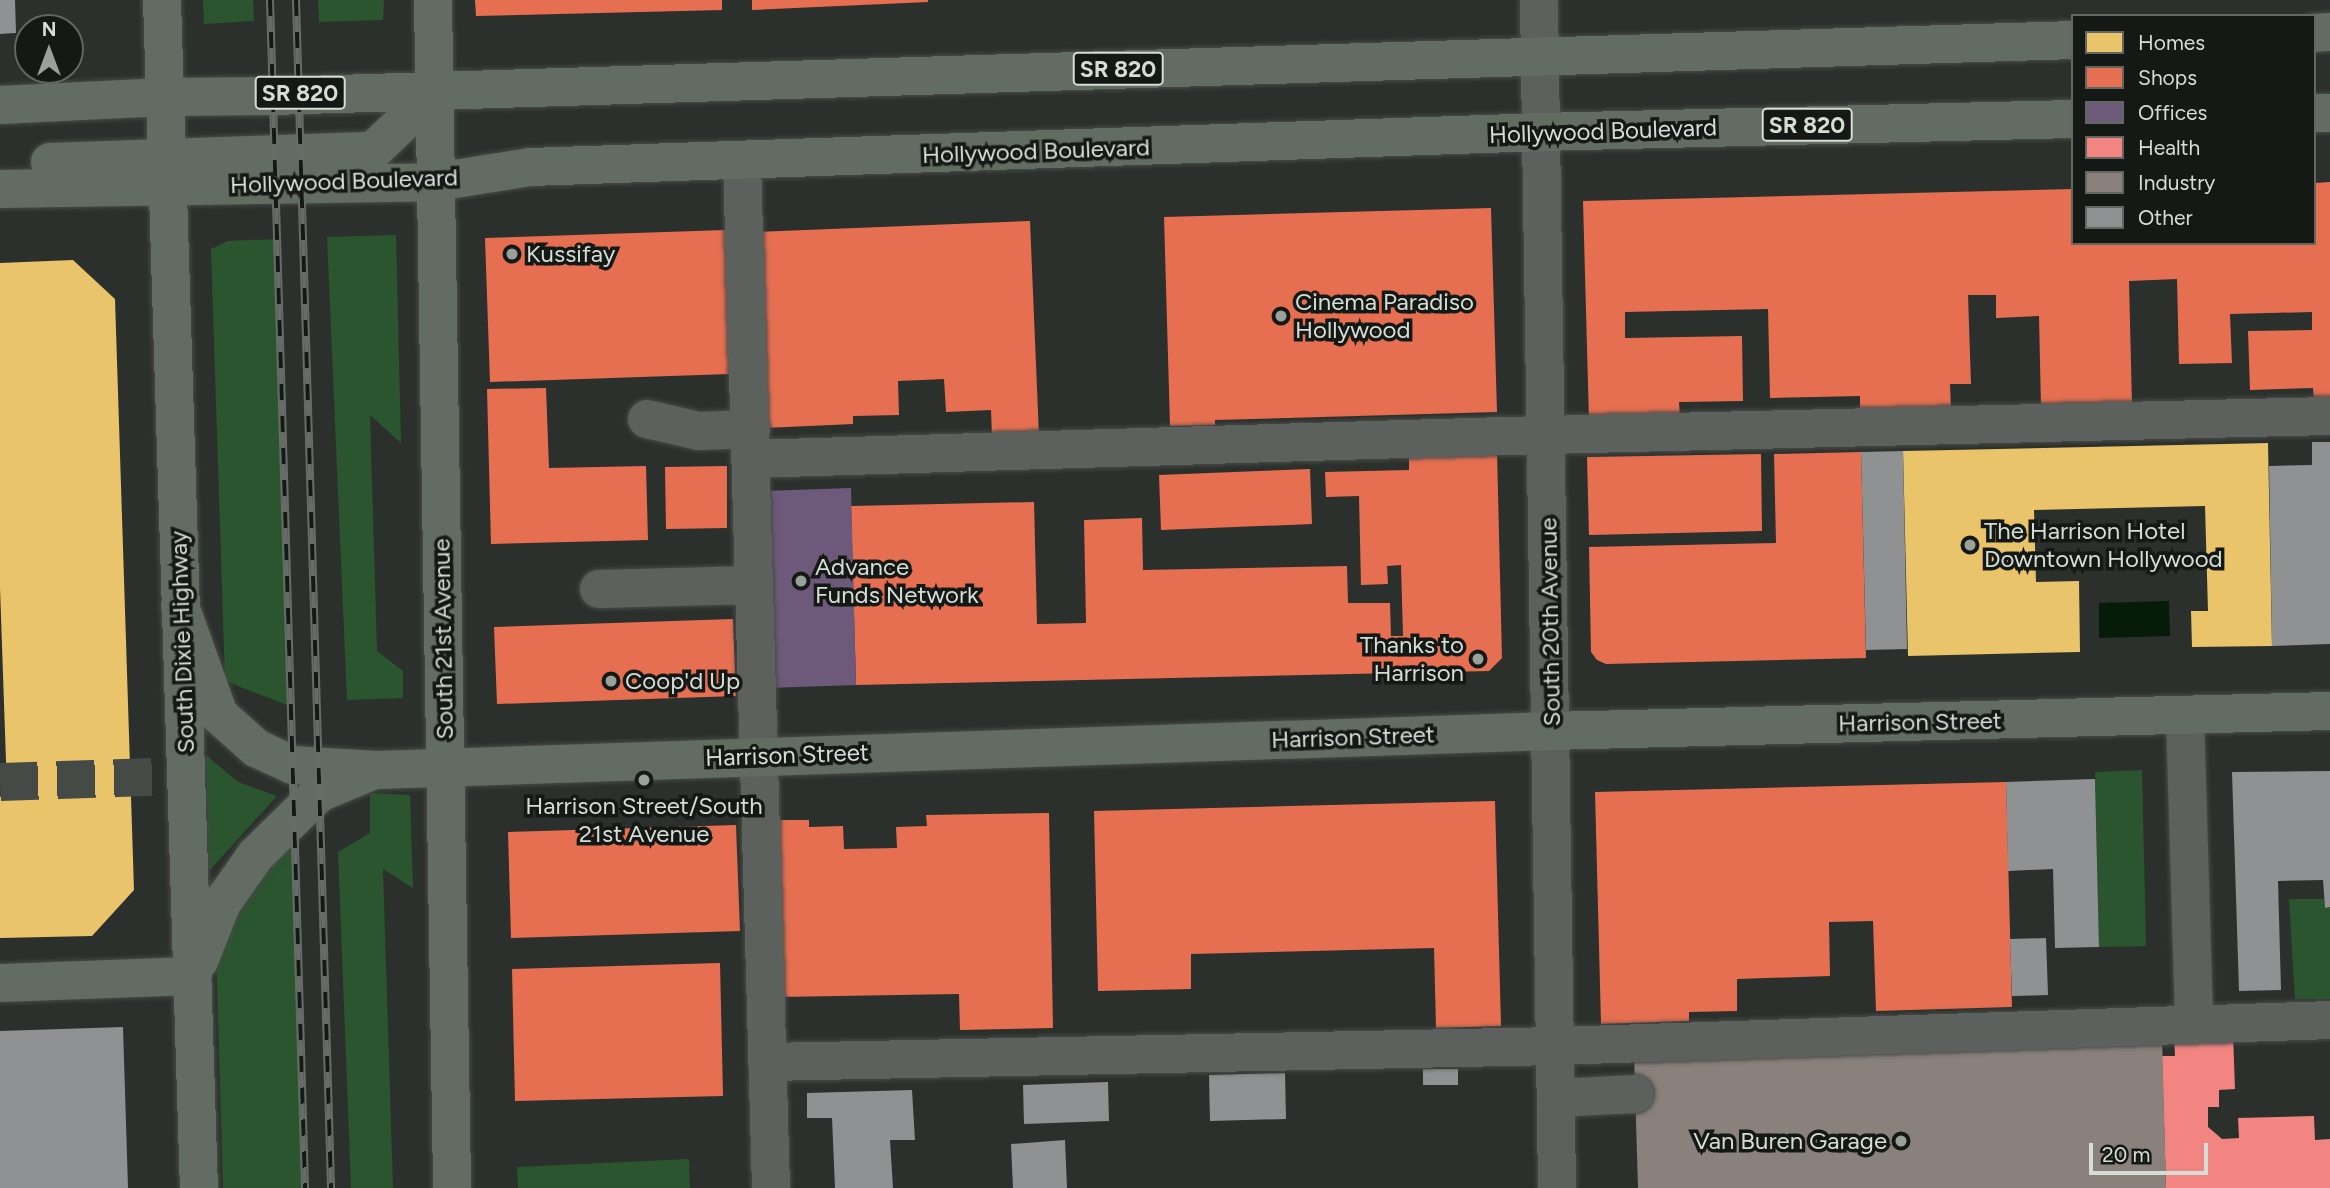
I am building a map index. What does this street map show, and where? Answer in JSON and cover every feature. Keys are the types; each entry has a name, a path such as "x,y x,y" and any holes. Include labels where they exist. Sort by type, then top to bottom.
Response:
{"main road":[{"name":"South Dixie Highway","path":"162,0 180,606 182,776 193,976 199,1188"},
{"name":"South 21st Avenue","path":"433,0 452,1188"},
{"name":"SR 820","path":"0,104 2071,40"},
{"path":"0,164 167,172 373,151 436,91"},
{"name":"Hollywood Boulevard","path":"0,189 167,172 437,182 530,167 742,162 1541,132 2071,119"},
{"name":"Harrison Street","path":"180,606 219,715 256,748 292,765 377,770 1551,731 2330,711"},
{"name":"Harrison Street","path":"193,976 222,903 256,855 319,793 377,770"},
{"path":"0,983 193,976"}],"street":[{"name":"South 20th Avenue","path":"1539,0 1557,1188"},
{"path":"742,162 771,1188"},
{"path":"647,419 751,444 1547,435 2330,416"},
{"path":"599,589 753,585"},
{"path":"2185,715 2193,1025"},
{"path":"767,1062 1556,1046 2330,1020"},
{"path":"1556,1098 1635,1094"}],"green space":[{"path":"203,0 253,0 254,21 204,24"},
{"path":"318,0 384,0 383,20 319,22"},
{"path":"396,235 401,443 370,415 377,651 403,671 403,698 347,700 327,237"},
{"path":"277,239 290,706 225,681 211,249 228,241"},
{"path":"206,755 238,782 277,796 209,871"},
{"path":"2142,770 2146,946 2099,947 2095,772"},
{"path":"370,793 410,795 413,888 383,869 393,1188 351,1188 338,852 370,833"},
{"path":"295,846 305,1188 223,1188 216,949 254,873"},
{"path":"2289,899 2324,899 2325,907 2330,907 2330,999 2295,999"},
{"path":"689,1159 690,1188 518,1188 517,1167"}],"shaded area":[{"path":"2169,601 2170,636 2099,638 2099,603"}],"building: Homes":[{"path":"73,260 115,299 134,890 92,936 0,938 0,797 7,790 0,588 0,263"},
{"name":"The Harrison Hotel Downtown Hollywood","path":"2268,443 2272,646 2192,647 2191,611 2208,611 2205,506 2034,510 2036,582 2079,581 2080,652 1908,656 1903,451"}],"building: Shops":[{"path":"475,0 722,0 722,10 476,16"},
{"path":"752,0 928,0 928,2 752,10"},
{"path":"2330,182 2330,399 2314,400 2313,388 2250,390 2248,331 2312,330 2312,312 2230,314 2232,363 2179,364 2177,279 2129,281 2132,405 2041,408 2039,316 1996,318 1996,295 1968,295 1971,384 1950,384 1951,410 1860,412 1860,396 1770,398 1768,309 1625,312 1625,338 1742,336 1743,401 1679,402 1680,419 1589,421 1583,201 2071,189 2071,245 2316,245 2316,183"},
{"path":"1491,208 1497,412 1215,420 1215,425 1170,426 1164,217"},
{"path":"1030,221 1039,436 992,438 991,410 946,412 944,379 898,381 899,415 853,416 853,424 764,428 757,232"},
{"path":"725,230 730,374 490,382 485,238"},
{"path":"546,388 549,468 646,466 648,540 491,544 487,389"},
{"path":"1497,452 1502,658 1489,671 856,685 851,506 1034,502 1037,624 1086,623 1084,520 1142,518 1143,570 1347,566 1348,603 1390,603 1391,636 1403,636 1401,565 1387,566 1388,584 1361,585 1359,496 1326,497 1325,472 1409,470 1409,454"},
{"path":"1861,452 1866,658 1606,664 1597,660 1591,652 1589,547 1776,543 1774,454"},
{"path":"1761,454 1762,531 1589,535 1587,457"},
{"path":"727,466 727,528 666,529 665,467"},
{"path":"1310,469 1312,524 1161,530 1159,475"},
{"path":"733,619 736,696 497,704 494,627"},
{"path":"2006,782 2012,1007 1876,1011 1873,921 1829,922 1830,976 1737,979 1737,1011 1689,1012 1689,1021 1601,1024 1595,792"},
{"path":"1495,801 1501,1026 1436,1028 1434,948 1191,954 1191,989 1098,991 1094,811"},
{"path":"1049,813 1053,1028 960,1030 959,994 776,997 773,820 809,820 809,827 843,826 844,849 897,848 896,827 927,826 926,815"},
{"path":"736,825 740,931 511,938 508,832"},
{"path":"720,963 723,1096 515,1101 512,969"}],"building: Offices":[{"path":"851,488 856,685 768,688 763,491"}],"building: Health":[{"path":"2233,1034 2235,1089 2219,1090 2219,1107 2208,1107 2208,1127 2222,1139 2239,1138 2238,1118 2314,1116 2315,1140 2330,1139 2330,1188 2166,1188 2162,1056 2175,1056 2174,1036"}],"building: Industry":[{"name":"Van Buren Garage","path":"2162,1037 2166,1188 1638,1188 1634,1053"}],"building: Other":[{"path":"0,0 15,0 14,33 0,34"},
{"path":"2312,442 2330,442 2330,644 2272,646 2269,466 2312,465"},
{"path":"1903,451 1907,649 1866,650 1861,452"},
{"path":"2330,771 2330,907 2325,908 2323,880 2278,881 2281,990 2239,991 2232,772"},
{"path":"2095,779 2099,947 2055,948 2053,869 2008,871 2006,782"},
{"path":"2046,938 2048,995 2012,996 2010,939"},
{"path":"123,1027 128,1188 0,1188 0,1031"},
{"path":"1423,1069 1458,1069 1458,1085 1423,1085"},
{"path":"1285,1073 1286,1119 1210,1121 1209,1075"},
{"path":"1108,1082 1109,1121 1024,1124 1023,1085"},
{"path":"912,1090 915,1140 890,1140 893,1188 835,1188 832,1118 807,1118 807,1093"},
{"path":"1065,1140 1067,1188 1013,1188 1011,1144"}],"tunnel":[{"path":"0,782 177,776"}],"railway":[{"path":"270,0 305,1188"},
{"path":"296,0 331,1188"}],"place":[{"name":"Kussifay","path":"512,254"},
{"name":"Cinema Paradiso Hollywood","path":"1281,316"},
{"name":"The Harrison Hotel Downtown Hollywood","path":"1970,545"},
{"name":"Advance Funds Network","path":"801,581"},
{"name":"Thanks to Harrison","path":"1478,659"},
{"name":"Coop'd Up","path":"611,681"},
{"name":"Harrison Street/South 21st Avenue","path":"644,780"},
{"name":"Van Buren Garage","path":"1901,1141"}]}
